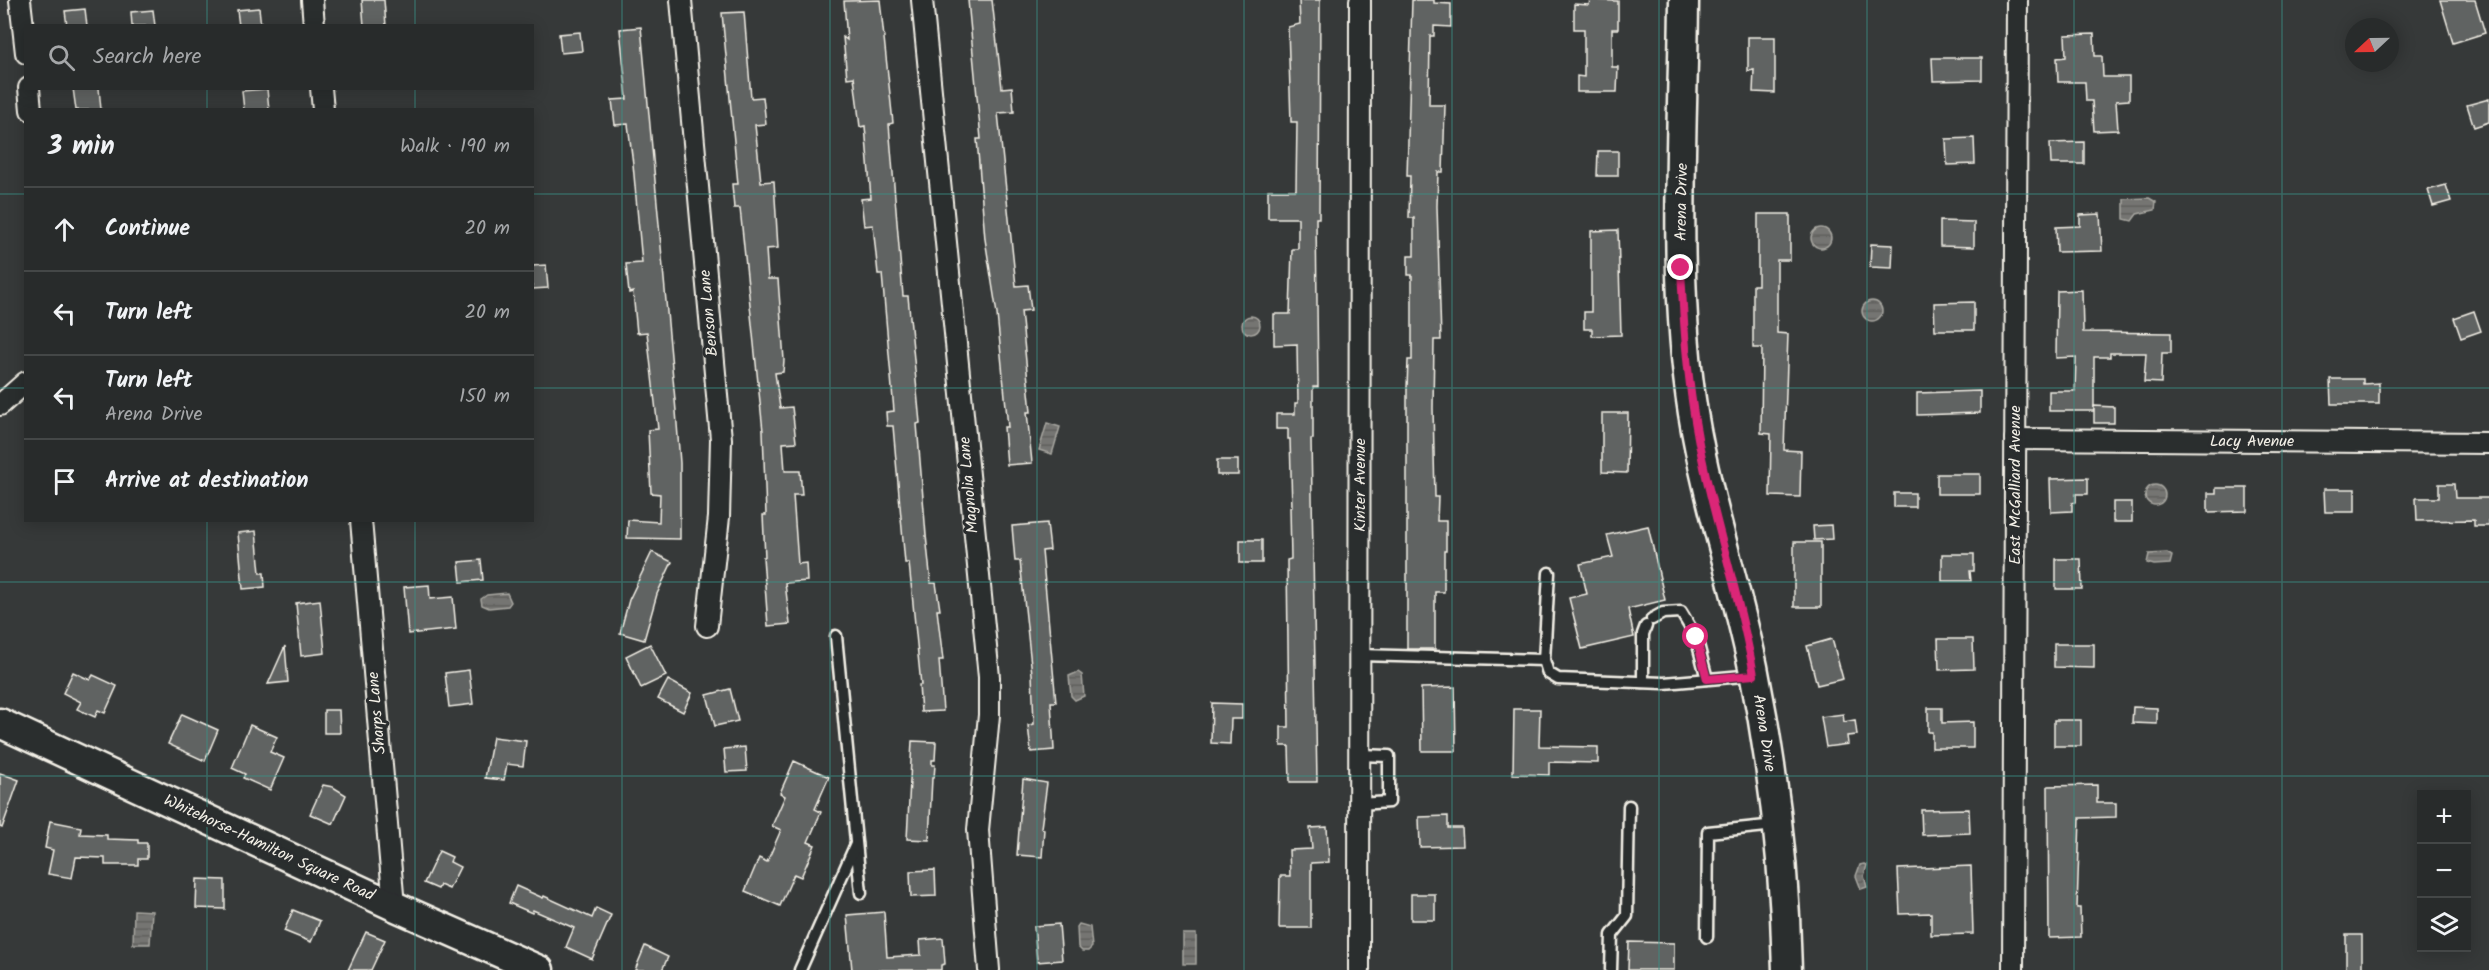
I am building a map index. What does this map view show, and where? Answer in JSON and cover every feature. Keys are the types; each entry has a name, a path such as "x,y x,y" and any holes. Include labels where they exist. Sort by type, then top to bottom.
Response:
{"main road":[{"name":"Arena Drive","path":"1684,0 1681,268 1684,341 1703,466 1754,675 1777,825 1786,970"},
{"name":"Whitehorse-Hamilton Square Road","path":"0,723 394,906 539,970"}],"street":[{"path":"21,0 24,32"},
{"path":"312,0 314,24"},
{"name":"Benson Lane","path":"681,0 721,439 720,507 707,626"},
{"name":"Magnolia Lane","path":"922,0 989,677 989,715 978,830 989,970"},
{"name":"Kinter Avenue","path":"1359,970 1360,0"},
{"name":"East McGalliard Avenue","path":"2013,970 2017,0"},
{"path":"29,90 31,108"},
{"path":"321,90 323,108"},
{"path":"0,405 24,384"},
{"name":"Lacy Avenue","path":"2015,439 2489,443"},
{"name":"Sharps Lane","path":"361,522 394,906"}],"lane":[{"path":"1549,573 1544,660 1548,673 1558,679 1643,682 1754,675"},
{"path":"1643,682 1643,634 1649,623 1663,613 1681,612 1696,637 1707,679"},
{"path":"836,636 861,893"},
{"path":"1360,655 1544,660"},
{"path":"1359,755 1389,756 1389,802 1359,804"},
{"path":"1611,970 1612,935 1627,916 1629,806"},
{"path":"1707,937 1708,832 1777,825"},
{"path":"800,970 856,843"}],"shaded area":[{"path":"2149,198 2156,202 2155,210 2137,214 2132,221 2124,219 2124,199"},
{"path":"1821,228 1828,231 1831,238 1828,245 1821,248 1814,245 1811,238 1814,231"},
{"path":"1868,301 1876,301 1882,307 1882,315 1876,321 1868,321 1862,315 1862,307"},
{"path":"1247,316 1255,316 1260,321 1258,332 1247,334 1242,329 1242,321"},
{"path":"1047,423 1060,427 1052,454 1039,450"},
{"path":"2155,485 2162,488 2165,495 2162,502 2155,505 2148,502 2145,495 2148,488"},
{"path":"2167,553 2172,556 2170,564 2147,563 2149,554"},
{"path":"507,593 511,602 508,606 489,608 482,605 481,599 487,595"},
{"path":"1078,672 1082,675 1084,696 1075,700 1071,696 1069,676"},
{"path":"1860,865 1867,865 1864,876 1867,887 1861,889 1856,876"},
{"path":"134,910 152,911 150,944 133,944"},
{"path":"1079,924 1090,927 1092,947 1088,951 1082,951 1078,947 1077,927"},
{"path":"1183,934 1196,934 1196,964 1183,964"}],"building":[{"path":"362,0 384,0 386,24 364,24"},
{"path":"880,0 893,123 889,124 903,296 908,296 920,423 917,424 926,535 931,583 936,583 940,610 937,610 943,660 939,660 943,711 921,712 919,685 921,685 909,563 905,563 893,426 887,426 886,412 894,411 882,274 878,274 873,225 864,226 861,199 871,198 865,126 860,127 854,77 847,78 843,37 847,40 844,1"},
{"path":"968,0 992,0 1002,88 1012,87 1014,112 998,113 1016,286 1028,285 1031,310 1021,311 1031,412 1027,412 1032,463 1007,465 1004,427 1008,427 997,314 985,239 977,139 981,139"},
{"path":"1299,0 1320,0 1319,218 1316,218 1318,387 1313,387 1313,439 1311,439 1317,782 1290,782 1289,746 1281,746 1281,727 1289,727 1287,560 1291,559 1290,507 1292,507 1290,439 1288,439 1288,429 1276,429 1276,414 1295,414 1295,403 1298,403 1297,344 1274,345 1274,314 1290,314 1292,249 1298,249 1298,218 1268,218 1268,190 1296,190 1297,122 1291,122 1288,27 1300,24"},
{"path":"1412,0 1434,0 1434,3 1451,4 1451,27 1434,26 1434,36 1430,36 1429,105 1445,105 1443,172 1438,172 1437,206 1441,340 1434,340 1433,408 1435,497 1438,497 1437,521 1446,521 1446,551 1444,551 1444,592 1435,592 1435,649 1407,649 1407,388 1408,360 1412,360 1412,275 1408,275 1408,256 1414,256 1414,218 1409,218 1410,176 1407,176"},
{"path":"1590,0 1618,1 1618,29 1612,29 1612,67 1618,67 1617,92 1577,92 1577,76 1584,77 1584,29 1574,29 1574,4 1589,5"},
{"path":"2440,0 2475,0 2485,33 2453,43"},
{"path":"259,8 261,24 239,24 237,10"},
{"path":"85,9 87,24 67,24 65,11"},
{"path":"153,10 155,24 132,24 131,12"},
{"path":"744,12 751,98 763,97 766,124 755,125 761,182 774,181 778,248 766,249 768,279 778,279 784,360 783,372 775,373 780,408 792,407 796,442 783,443 785,471 800,471 802,495 793,495 798,564 806,563 807,581 785,583 790,624 768,626 763,557 765,557 763,515 766,515 763,431 740,208 734,208 732,184 738,184 722,13"},
{"path":"641,27 680,463 680,539 627,538 628,520 659,522 660,494 651,493 648,430 658,429 647,332 637,333 633,292 629,293 626,264 642,263 633,164 628,124 615,125 612,100 627,99 620,29"},
{"path":"580,32 582,51 561,53 559,34"},
{"path":"2094,34 2095,56 2102,56 2103,77 2129,77 2129,100 2116,101 2118,130 2094,131 2092,101 2086,101 2085,82 2058,82 2057,58 2066,57 2065,35"},
{"path":"1748,37 1775,37 1775,93 1753,92 1754,70 1748,71"},
{"path":"1932,58 1982,58 1982,80 1933,81"},
{"path":"73,90 99,90 101,108 76,108"},
{"path":"267,90 269,108 244,108 242,91"},
{"path":"2489,99 2489,122 2474,127 2467,105"},
{"path":"1974,138 1975,164 1947,165 1946,139"},
{"path":"2084,142 2084,164 2051,164 2050,143"},
{"path":"1598,151 1618,151 1618,176 1597,176"},
{"path":"2446,185 2451,201 2433,206 2428,190"},
{"path":"1758,214 1790,214 1790,260 1777,260 1777,333 1788,334 1784,450 1801,451 1800,497 1770,496 1771,434 1761,433 1762,348 1753,348 1753,285 1758,285"},
{"path":"2100,214 2102,251 2057,252 2056,227 2080,226 2080,215"},
{"path":"1940,221 1974,222 1974,247 1940,246"},
{"path":"1618,230 1621,335 1592,336 1592,329 1584,329 1584,312 1591,312 1591,231"},
{"path":"1871,244 1893,245 1892,268 1870,267"},
{"path":"546,265 548,288 534,289 534,266"},
{"path":"2082,290 2083,332 2171,333 2171,353 2162,353 2161,383 2144,382 2146,353 2110,353 2110,357 2094,357 2094,411 2049,411 2049,391 2075,391 2076,357 2056,358 2057,291"},
{"path":"1974,302 1974,330 1935,330 1934,303"},
{"path":"2474,311 2481,331 2461,338 2454,318"},
{"path":"2330,379 2363,379 2363,384 2379,383 2379,404 2331,404"},
{"path":"1980,391 1980,413 1917,415 1917,393"},
{"path":"2094,406 2114,407 2114,423 2094,423"},
{"path":"1602,413 1628,413 1627,473 1602,472"},
{"path":"1217,460 1238,460 1238,475 1217,475"},
{"path":"1937,474 1980,474 1980,494 1937,494"},
{"path":"2088,478 2088,494 2076,494 2076,502 2072,503 2072,511 2051,512 2050,479"},
{"path":"2439,484 2454,484 2455,498 2489,498 2489,526 2474,526 2474,520 2417,521 2416,498 2439,498"},
{"path":"2216,488 2247,488 2247,511 2208,512 2208,493 2216,493"},
{"path":"2324,489 2355,489 2355,512 2325,512"},
{"path":"1894,493 1915,493 1915,507 1894,507"},
{"path":"2113,502 2132,502 2132,522 2113,522"},
{"path":"1047,523 1050,550 1042,551 1056,702 1051,702 1054,750 1031,752 1028,725 1034,724 1032,674 1020,561 1015,561 1012,526"},
{"path":"1831,525 1832,539 1814,540 1813,526"},
{"path":"1648,526 1665,600 1628,609 1634,637 1582,649 1569,598 1587,594 1580,564 1613,557 1607,535"},
{"path":"256,531 260,573 264,573 265,587 243,589 238,533"},
{"path":"1240,540 1262,540 1262,563 1240,563"},
{"path":"1794,542 1821,542 1821,607 1794,607"},
{"path":"652,552 672,562 657,594 644,640 620,633 629,600"},
{"path":"1942,554 1974,554 1974,571 1970,571 1971,581 1942,581"},
{"path":"2056,559 2081,559 2082,589 2056,589"},
{"path":"481,560 483,580 461,582 459,562"},
{"path":"429,585 430,599 453,597 456,629 408,634 404,587"},
{"path":"320,600 325,653 301,656 296,603"},
{"path":"1832,639 1843,679 1817,685 1807,646"},
{"path":"1938,639 1973,639 1974,669 1939,670"},
{"path":"650,644 666,676 641,688 626,656"},
{"path":"2054,644 2094,644 2094,668 2054,667"},
{"path":"285,646 288,682 268,684"},
{"path":"469,670 473,704 449,707 445,673"},
{"path":"73,672 90,680 93,675 117,686 105,713 98,710 95,717 77,709 81,702 63,693"},
{"path":"668,680 692,693 683,712 658,699"},
{"path":"1455,687 1456,751 1422,751 1421,688"},
{"path":"730,689 738,721 715,726 707,695"},
{"path":"1212,703 1242,704 1242,719 1231,719 1230,744 1211,743"},
{"path":"2133,707 2157,708 2157,724 2132,723"},
{"path":"1928,708 1942,708 1942,723 1973,722 1973,748 1932,748 1932,732 1928,732"},
{"path":"1514,709 1540,709 1539,746 1598,747 1598,763 1549,762 1549,775 1513,774"},
{"path":"324,710 339,710 340,733 324,733"},
{"path":"182,714 218,730 205,761 168,744"},
{"path":"1843,714 1844,722 1855,720 1857,735 1847,736 1848,744 1826,747 1821,717"},
{"path":"2054,720 2081,720 2081,746 2054,746"},
{"path":"250,725 277,737 270,752 284,758 270,790 243,778 245,774 232,768"},
{"path":"493,737 526,741 523,766 507,764 504,780 485,778"},
{"path":"912,741 936,742 935,760 932,760 932,765 935,765 934,778 932,778 929,840 907,839"},
{"path":"745,747 747,771 726,772 724,749"},
{"path":"794,761 829,777 815,809 821,812 808,842 815,845 801,877 794,874 780,906 745,891 759,858 767,862 781,830 772,826 785,796 780,793"},
{"path":"0,773 19,780 2,828 0,827"},
{"path":"1023,779 1047,783 1041,828 1044,829 1042,857 1017,855"},
{"path":"323,785 333,787 346,795 333,824 310,814"},
{"path":"2097,785 2097,803 2116,803 2116,817 2080,818 2077,908 2080,908 2081,937 2049,938 2048,786"},
{"path":"1969,809 1970,833 1922,835 1921,810"},
{"path":"1448,816 1448,828 1462,828 1463,846 1420,847 1419,817"},
{"path":"50,821 81,827 80,834 107,835 107,839 138,840 138,843 147,843 147,859 138,859 138,865 105,865 105,858 76,857 72,878 48,874 53,850 45,848"},
{"path":"1327,827 1329,862 1311,863 1311,928 1279,928 1280,876 1290,876 1289,850 1312,849 1310,828"},
{"path":"439,851 452,857 450,862 460,867 449,889 440,885 438,889 424,883"},
{"path":"1971,866 1973,934 1931,935 1931,913 1900,914 1898,869"},
{"path":"935,870 936,896 911,897 910,871"},
{"path":"197,879 225,880 225,909 196,908"},
{"path":"516,886 592,918 596,908 611,915 592,959 566,947 574,928 533,910 532,913 509,903"},
{"path":"1411,894 1435,894 1435,920 1411,920"},
{"path":"293,910 320,921 311,942 284,931"},
{"path":"884,912 887,957 921,955 920,940 943,938 945,964 941,965 941,970 852,970 847,915"},
{"path":"1059,924 1062,960 1037,962 1034,926"},
{"path":"366,932 385,940 371,970 348,970"},
{"path":"2346,935 2362,935 2362,970 2346,970"},
{"path":"1629,942 1674,943 1674,970 1628,970"},
{"path":"645,946 668,957 662,970 635,970"}],"route":[{"path":"1681,268 1684,341 1693,412 1703,466 1754,675 1707,679 1696,637"}]}
